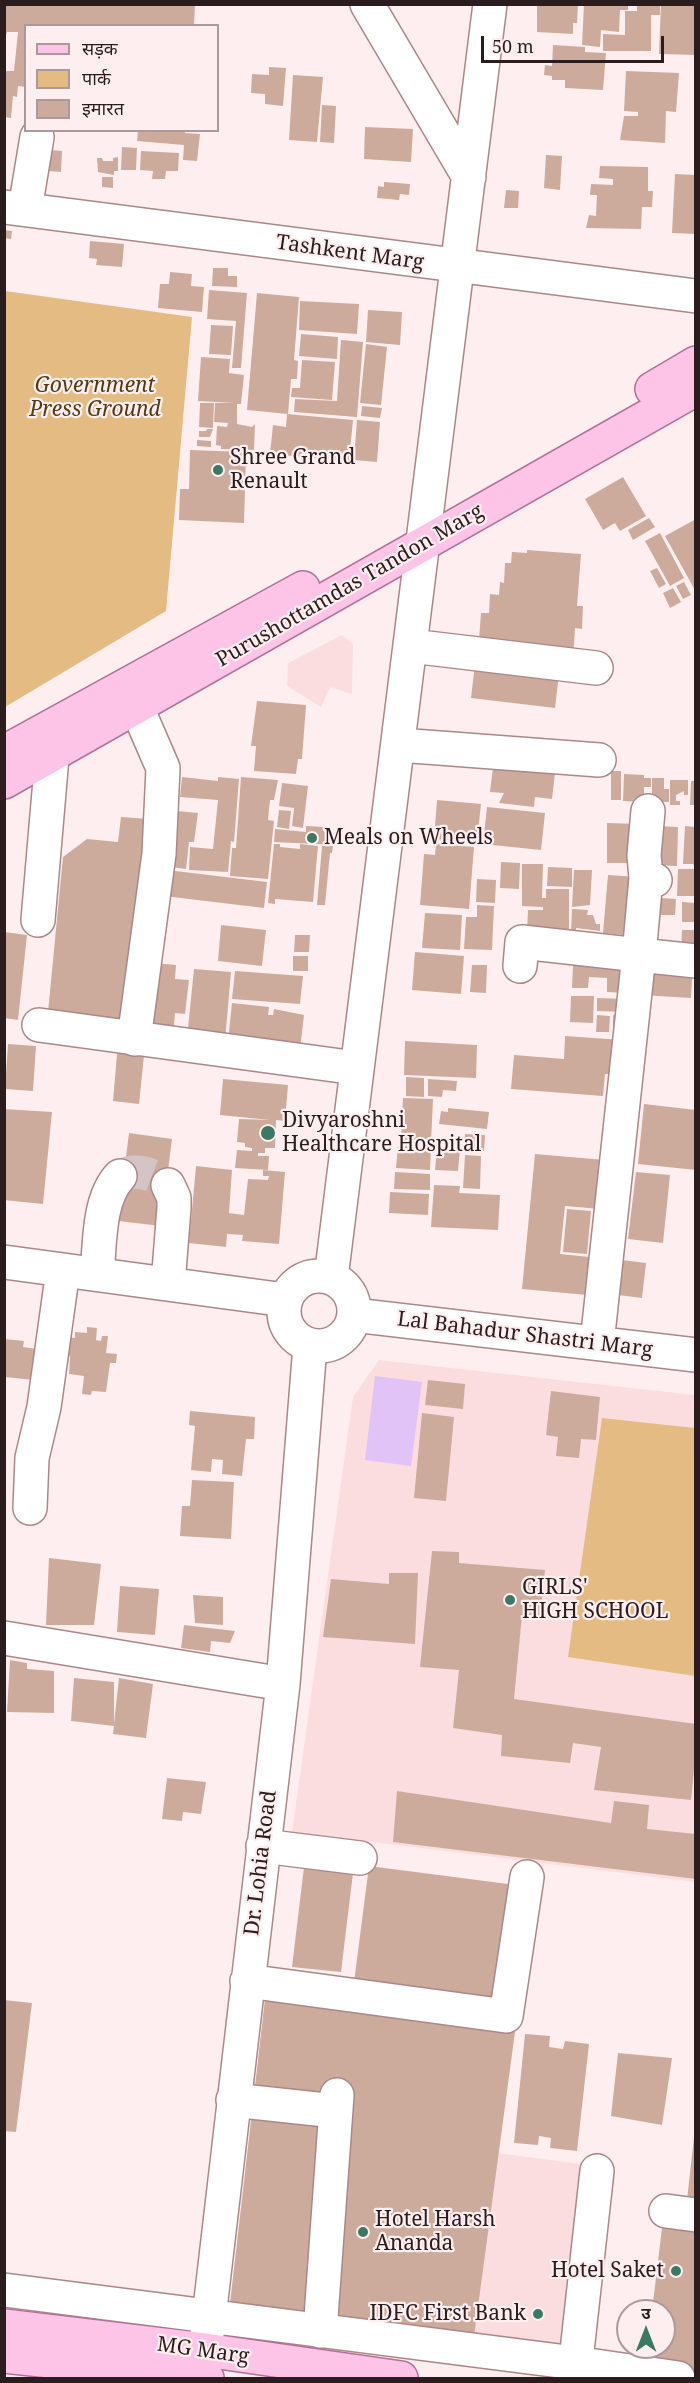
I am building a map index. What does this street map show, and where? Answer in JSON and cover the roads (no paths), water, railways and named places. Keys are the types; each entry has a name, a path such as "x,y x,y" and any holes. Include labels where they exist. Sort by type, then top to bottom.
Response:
{"main road":[{"path":"4,752 425,532 696,363"},
{"name":"Purushottamdas Tandon Marg","path":"4,782 137,708 425,532 696,389"},
{"name":"MG Marg","path":"4,2326 204,2371"},
{"name":"MG Marg","path":"4,2356 204,2371 401,2379"}],"street":[{"path":"331,1278 490,4"},
{"path":"372,7 469,177"},
{"path":"15,208 37,137"},
{"name":"Tashkent Marg","path":"15,208 458,268 696,296"},
{"path":"411,646 596,668"},
{"path":"134,1040 159,854 163,768 137,708"},
{"path":"399,745 599,760"},
{"path":"38,920 52,757"},
{"path":"597,1343 639,954 651,879 644,855 648,812"},
{"path":"520,966 522,942 696,961"},
{"path":"39,1025 134,1040 356,1068"},
{"path":"98,1274 106,1204 111,1188 120,1176"},
{"path":"168,1185 174,1198 174,1208 168,1284"},
{"path":"4,1262 285,1300"},
{"path":"30,1508 32,1458 44,1407 63,1270"},
{"path":"309,1277 331,1278 348,1291 354,1302 354,1315 344,1336 322,1347 310,1346 290,1332 283,1311 285,1300 298,1282 309,1277"},
{"name":"Lal Bahadur Shastri Marg","path":"354,1315 696,1355"},
{"name":"Dr. Lohia Road","path":"204,2371 233,2100 283,1684 310,1346"},
{"path":"4,1638 283,1684"},
{"path":"263,1846 360,1858"},
{"path":"247,1981 506,2016 527,1877"},
{"path":"233,2100 336,2103 320,2331"},
{"path":"574,2371 597,2171"},
{"path":"4,2290 210,2315 574,2371 678,2379"}],"tunnel":[{"path":"120,1176 132,1172 145,1173 168,1185"}],"place":[{"name":"Shree Grand Renault","path":"218,470"},
{"name":"Meals on Wheels","path":"312,838"},
{"name":"Divyaroshni Healthcare Hospital","path":"268,1133"},
{"name":"GIRLS' HIGH SCHOOL","path":"510,1600"},
{"name":"Hotel Harsh Ananda","path":"363,2232"},
{"name":"Hotel Saket","path":"676,2271"},
{"name":"IDFC First Bank","path":"538,2314"}],"park label":[{"name":"Government Press Ground","path":"95,398"}]}
